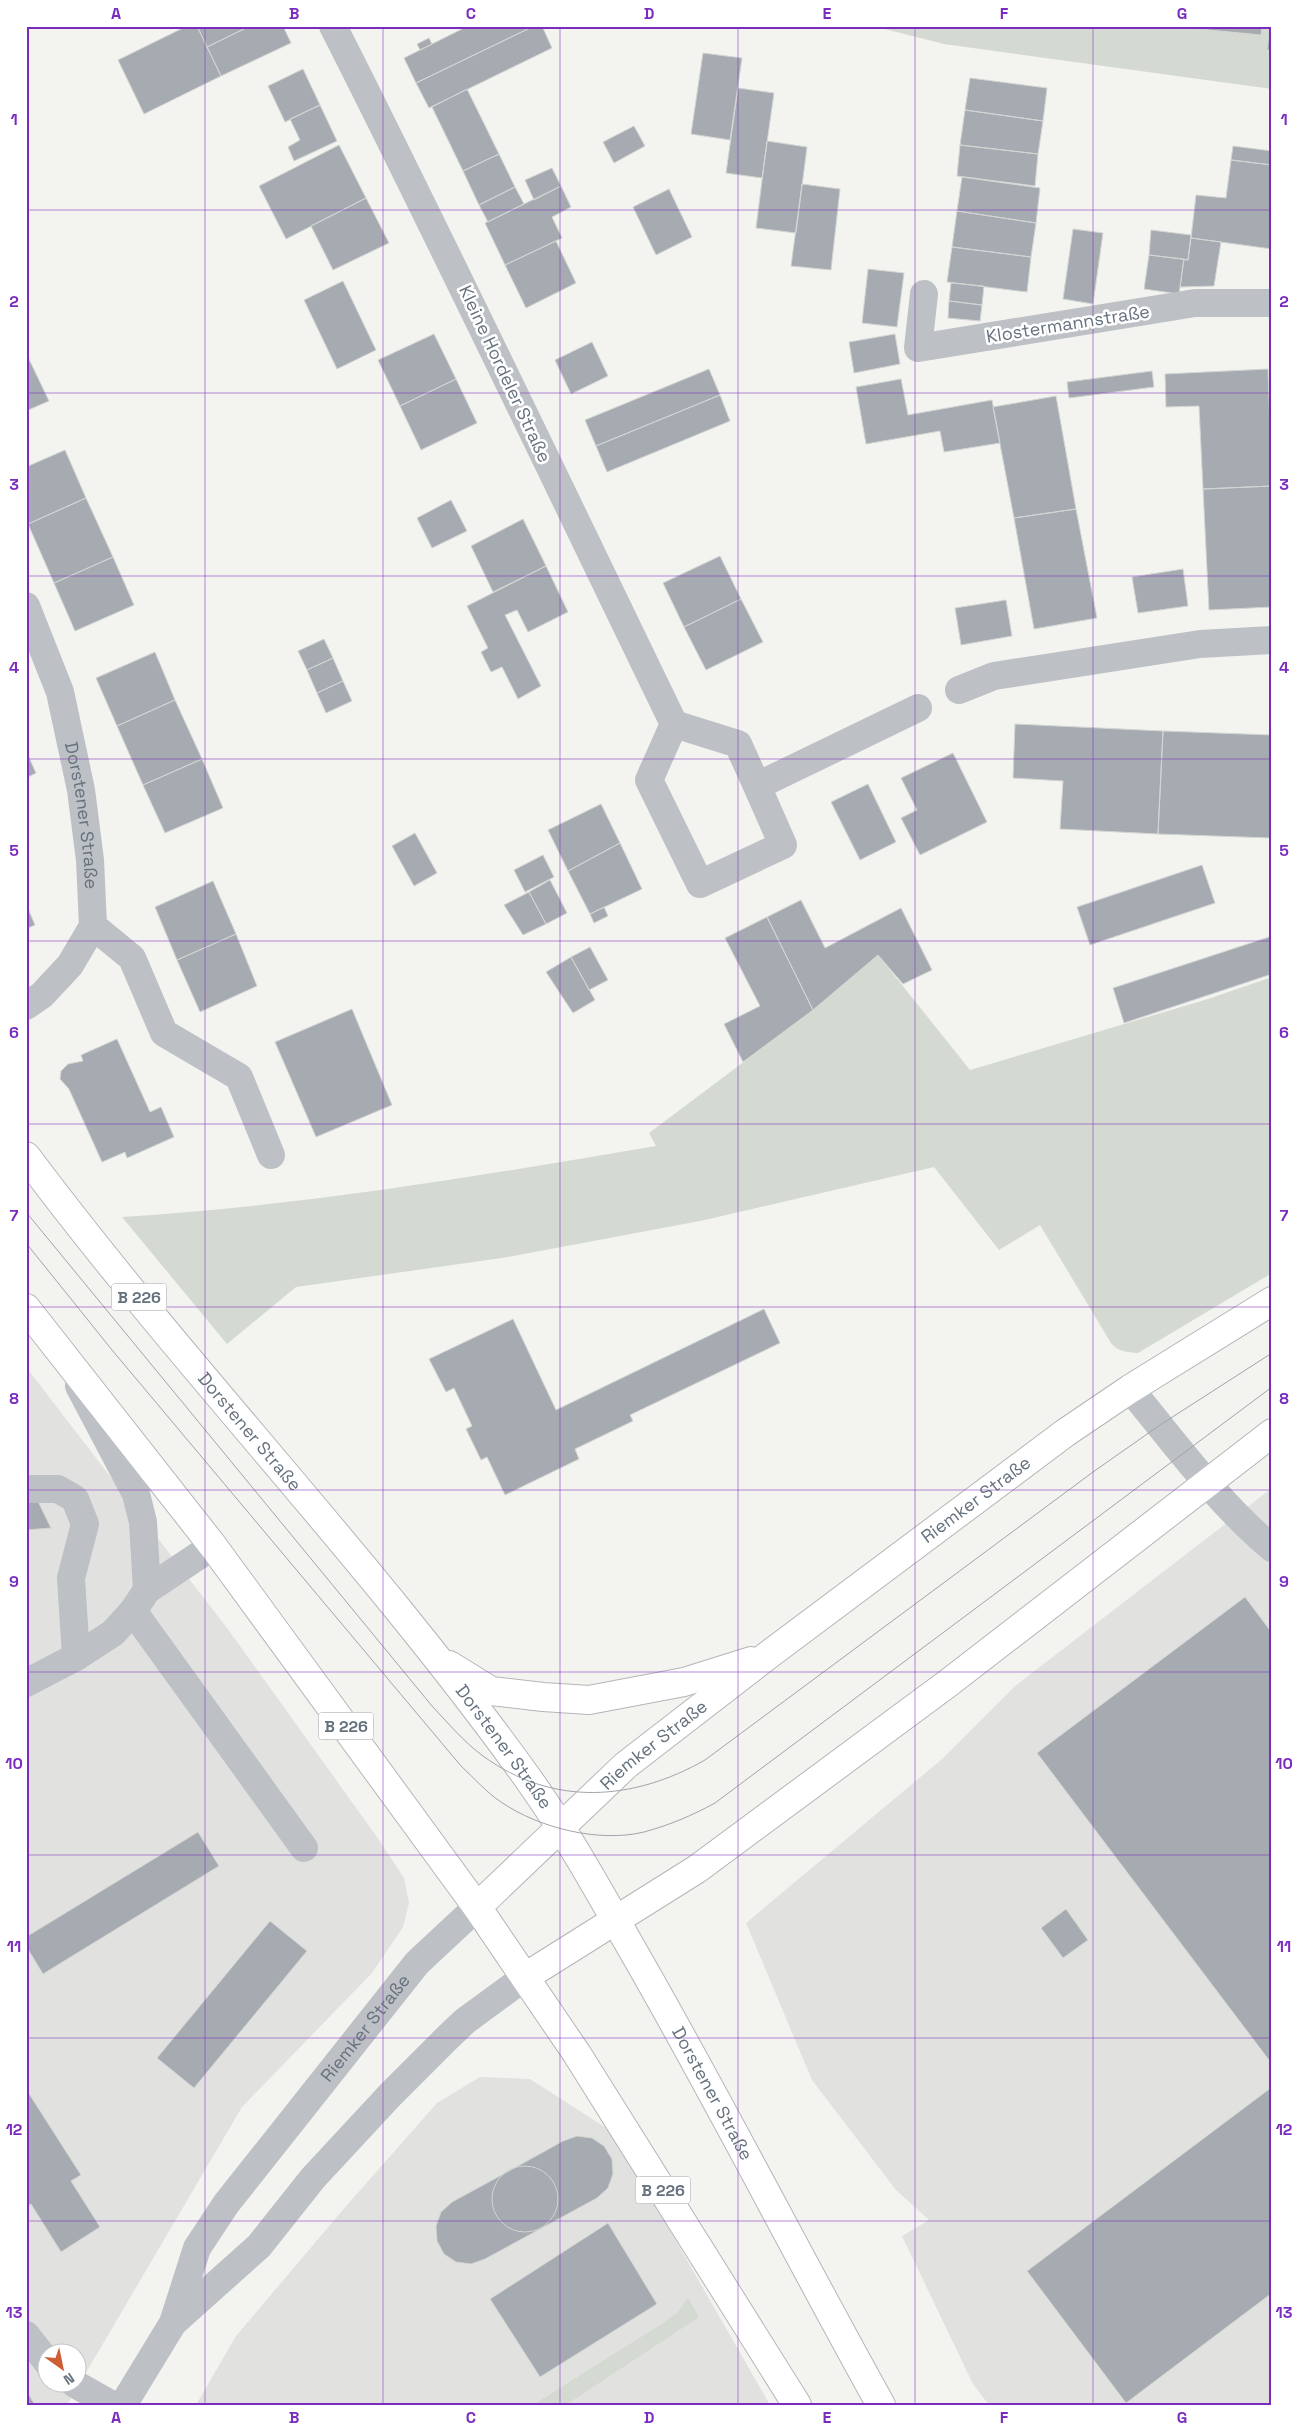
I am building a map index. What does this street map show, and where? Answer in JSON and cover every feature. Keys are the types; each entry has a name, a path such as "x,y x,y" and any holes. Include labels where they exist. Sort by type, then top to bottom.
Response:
{"main road":[{"name":"Dorstener Straße","path":"26,1156 117,1270 377,1582 530,1782 616,1922 726,2114 881,2405"},
{"name":"Riemker Straße","path":"477,1907 626,1766 767,1656 1042,1449 1130,1389 1272,1301"},
{"name":"B 226","path":"26,1308 214,1546 477,1907 578,2054 797,2405"},
{"name":"Riemker Straße","path":"525,1977 616,1922 697,1869 946,1684 1272,1433"},
{"path":"437,1658 491,1691 589,1700 684,1682 767,1656"}],"street":[{"name":"Kleine Hordeler Straße","path":"333,26 456,271 493,353 674,724"},
{"name":"Klostermannstraße","path":"924,294 918,348 1195,303 1272,303"},
{"name":"Dorstener Straße","path":"26,606 60,692 81,790 90,860 93,926"},
{"path":"959,690 994,676 1200,644 1272,640"},
{"path":"757,786 918,708"},
{"path":"674,724 738,744 757,786 783,845 700,884 649,780 674,724"},
{"path":"26,1006 42,995 70,965 93,926 132,958 164,1033 239,1077 271,1155"},
{"path":"61,1352 136,1494 143,1522 140,1600 304,1848"},
{"path":"1130,1389 1207,1482 1251,1530 1272,1548"},
{"path":"32,1489 58,1488 75,1499 85,1524 71,1578 76,1658"},
{"path":"26,1683 76,1658 113,1633 140,1600 214,1546"},
{"name":"Riemker Straße","path":"123,2405 173,2323 197,2248 226,2204 417,1963 477,1907"},
{"name":"Riemker Straße","path":"173,2323 259,2246 313,2178 391,2094 446,2039 465,2021 525,1977"},
{"path":"26,2334 38,2350"},
{"path":"88,2391 112,2405"}],"shaded area":[{"path":"873,26 1272,26 1272,89 944,44"},
{"path":"878,955 970,1070 1208,999 1272,977 1272,1273 1138,1353 1123,1351 1111,1343 1040,1225 999,1250 934,1167 700,1221 502,1258 296,1287 227,1344 122,1217 323,1198 457,1179 656,1146 649,1133 813,1010"},
{"path":"26,1367 230,1632 377,1837 404,1878 409,1903 403,1927 372,1973 242,2107 88,2369 88,2344 38,2344 38,2394 73,2394 67,2405 26,2405"},
{"path":"1272,1488 1272,2405 989,2405 973,2384 902,2236 929,2220 896,2190 812,2080 746,1923 942,1759 1015,1686"},
{"path":"480,2077 530,2079 614,2133 770,2405 196,2405 236,2336 347,2205 437,2103"},
{"path":"688,2298 699,2317 566,2405 533,2405 663,2323 678,2312"}],"building":[{"path":"187,26 197,26 221,76 144,114 118,60"},
{"path":"197,26 250,26 207,47"},
{"path":"250,26 283,26 291,43 221,76 207,47"},
{"path":"468,26 534,26 416,83 404,58"},
{"path":"534,26 542,26 552,48 429,108 416,83"},
{"path":"1199,26 1262,26 1261,35 1199,29"},
{"path":"1270,26 1272,26 1272,50 1267,50"},
{"path":"429,38 432,44 420,50 417,44"},
{"path":"703,53 742,58 730,140 691,134"},
{"path":"303,69 320,105 285,122 268,86"},
{"path":"970,78 1047,88 1043,121 965,110"},
{"path":"738,88 774,93 762,178 726,173"},
{"path":"467,89 499,154 463,171 432,107"},
{"path":"320,105 337,141 294,161 288,147 300,140 290,119"},
{"path":"965,110 1043,121 1038,154 960,145"},
{"path":"634,126 645,146 614,163 603,142"},
{"path":"767,141 807,147 796,233 756,228"},
{"path":"339,145 366,198 286,239 259,186"},
{"path":"960,145 1038,154 1035,186 957,176"},
{"path":"1233,146 1272,151 1272,165 1231,160"},
{"path":"499,154 515,187 479,205 463,171"},
{"path":"1231,160 1272,165 1272,249 1191,238 1196,195 1226,198"},
{"path":"552,168 561,186 534,200 525,180"},
{"path":"962,177 1040,188 1036,223 957,211"},
{"path":"802,184 840,189 831,270 791,266"},
{"path":"561,186 571,207 552,217 562,238 505,265 485,223"},
{"path":"515,187 524,204 488,222 479,205"},
{"path":"669,189 692,237 656,255 633,207"},
{"path":"366,198 389,243 333,270 311,226"},
{"path":"957,211 1036,223 1031,257 952,247"},
{"path":"1073,229 1103,233 1093,304 1063,299"},
{"path":"1151,230 1191,235 1188,260 1149,255"},
{"path":"1191,238 1221,242 1214,286 1180,287 1184,259 1188,260"},
{"path":"556,241 576,283 526,308 505,265"},
{"path":"952,247 1031,257 1027,292 947,282"},
{"path":"1149,255 1184,259 1179,294 1144,289"},
{"path":"868,269 904,273 897,327 862,323"},
{"path":"343,281 376,350 337,369 304,300"},
{"path":"951,283 984,286 982,305 949,301"},
{"path":"949,301 982,305 980,321 948,318"},
{"path":"434,334 456,379 400,406 378,360"},
{"path":"895,334 900,364 854,373 849,342"},
{"path":"592,342 608,376 571,394 555,360"},
{"path":"26,353 49,401 26,411"},
{"path":"709,369 720,395 596,446 585,420"},
{"path":"1268,369 1272,486 1203,489 1199,406 1166,407 1165,374"},
{"path":"1152,371 1154,387 1069,398 1067,382"},
{"path":"456,379 477,423 421,450 400,406"},
{"path":"901,379 908,415 992,400 1000,443 944,452 940,431 866,444 856,387"},
{"path":"720,395 730,421 607,472 596,446"},
{"path":"1056,396 1076,509 1014,518 993,407"},
{"path":"65,450 86,498 28,524 26,467"},
{"path":"1272,486 1272,607 1209,610 1203,489"},
{"path":"86,498 113,557 54,583 28,524"},
{"path":"451,500 467,531 432,548 417,518"},
{"path":"1076,509 1097,618 1034,629 1014,518"},
{"path":"523,519 546,566 493,592 471,546"},
{"path":"720,556 741,599 684,627 663,583"},
{"path":"113,557 134,605 75,631 54,583"},
{"path":"546,566 568,612 528,632 517,610 505,615 541,686 518,699 502,667 491,672 481,652 488,648 467,606"},
{"path":"1183,569 1188,606 1138,613 1132,577"},
{"path":"741,599 763,642 706,670 684,627"},
{"path":"1006,600 1012,636 961,645 955,608"},
{"path":"324,639 333,658 307,670 298,651"},
{"path":"155,652 175,700 117,726 96,678"},
{"path":"333,658 343,681 317,693 307,670"},
{"path":"343,681 352,701 326,713 317,693"},
{"path":"175,700 202,759 143,785 117,726"},
{"path":"1015,724 1163,731 1158,834 1060,829 1063,781 1013,778"},
{"path":"1163,731 1272,735 1271,838 1158,834"},
{"path":"26,751 36,773 26,778"},
{"path":"953,753 987,822 920,855 901,818 917,810 901,778"},
{"path":"202,759 223,808 165,833 143,785"},
{"path":"868,784 896,842 860,860 831,802"},
{"path":"601,804 620,843 568,871 548,830"},
{"path":"415,833 437,873 414,886 392,846"},
{"path":"620,843 642,889 590,914 568,871"},
{"path":"543,855 554,877 525,892 514,870"},
{"path":"1202,865 1215,903 1090,945 1077,907"},
{"path":"550,880 567,913 546,924 529,892"},
{"path":"213,881 236,934 177,960 155,907"},
{"path":"529,892 546,924 523,935 504,905"},
{"path":"801,900 825,948 901,908 932,970 903,984 878,955 813,1010 767,917"},
{"path":"26,904 35,925 26,929"},
{"path":"604,907 608,916 594,923 590,914"},
{"path":"767,917 813,1010 743,1062 724,1024 760,1006 725,938"},
{"path":"236,934 257,986 200,1012 177,960"},
{"path":"1272,936 1272,974 1124,1023 1113,988"},
{"path":"590,947 608,980 589,990 571,957"},
{"path":"571,957 595,1000 573,1013 546,972"},
{"path":"352,1009 392,1105 316,1137 275,1042"},
{"path":"117,1039 150,1112 161,1107 174,1137 127,1158 125,1152 102,1162 69,1089 60,1079 61,1071 68,1064 83,1061 81,1055"},
{"path":"764,1309 780,1343 630,1415 633,1421 575,1449 579,1459 505,1495 487,1457 481,1460 466,1429 472,1426 454,1388 446,1392 429,1359 513,1319 556,1410"},
{"path":"26,1478 32,1489 51,1528 26,1530"},
{"path":"1245,1597 1272,1633 1272,2064 1037,1753"},
{"path":"198,1832 219,1866 43,1974 26,1946 26,1937"},
{"path":"1066,1909 1088,1940 1063,1958 1041,1928"},
{"path":"270,1921 307,1951 194,2088 157,2058"},
{"path":"1272,2087 1272,2293 1126,2403 1027,2271"},
{"path":"26,2089 81,2175 71,2181 100,2227 61,2252 31,2204 26,2207"},
{"path":"577,2136 592,2138 604,2146 612,2159 613,2174 608,2188 597,2198 485,2259 471,2264 456,2262 444,2254 437,2241 436,2226 441,2212 452,2202 563,2141"},
{"path":"525,2166 537,2169 548,2176 555,2187 558,2199 555,2211 548,2222 537,2229 525,2232 513,2229 502,2222 495,2211 492,2199 495,2187 502,2176 513,2169"},
{"path":"608,2223 657,2304 540,2377 490,2299"},
{"path":"26,2390 35,2405 26,2405"}],"tram line":[{"path":"26,1212 450,1726 476,1751 510,1772 537,1784 565,1790 593,1792 622,1790 650,1784 678,1774 705,1760 1093,1472 1160,1425 1272,1353"},
{"path":"26,1243 112,1350 461,1766 490,1794 516,1811 551,1826 589,1834 608,1836 644,1832 681,1819 715,1803 1272,1387"}]}
